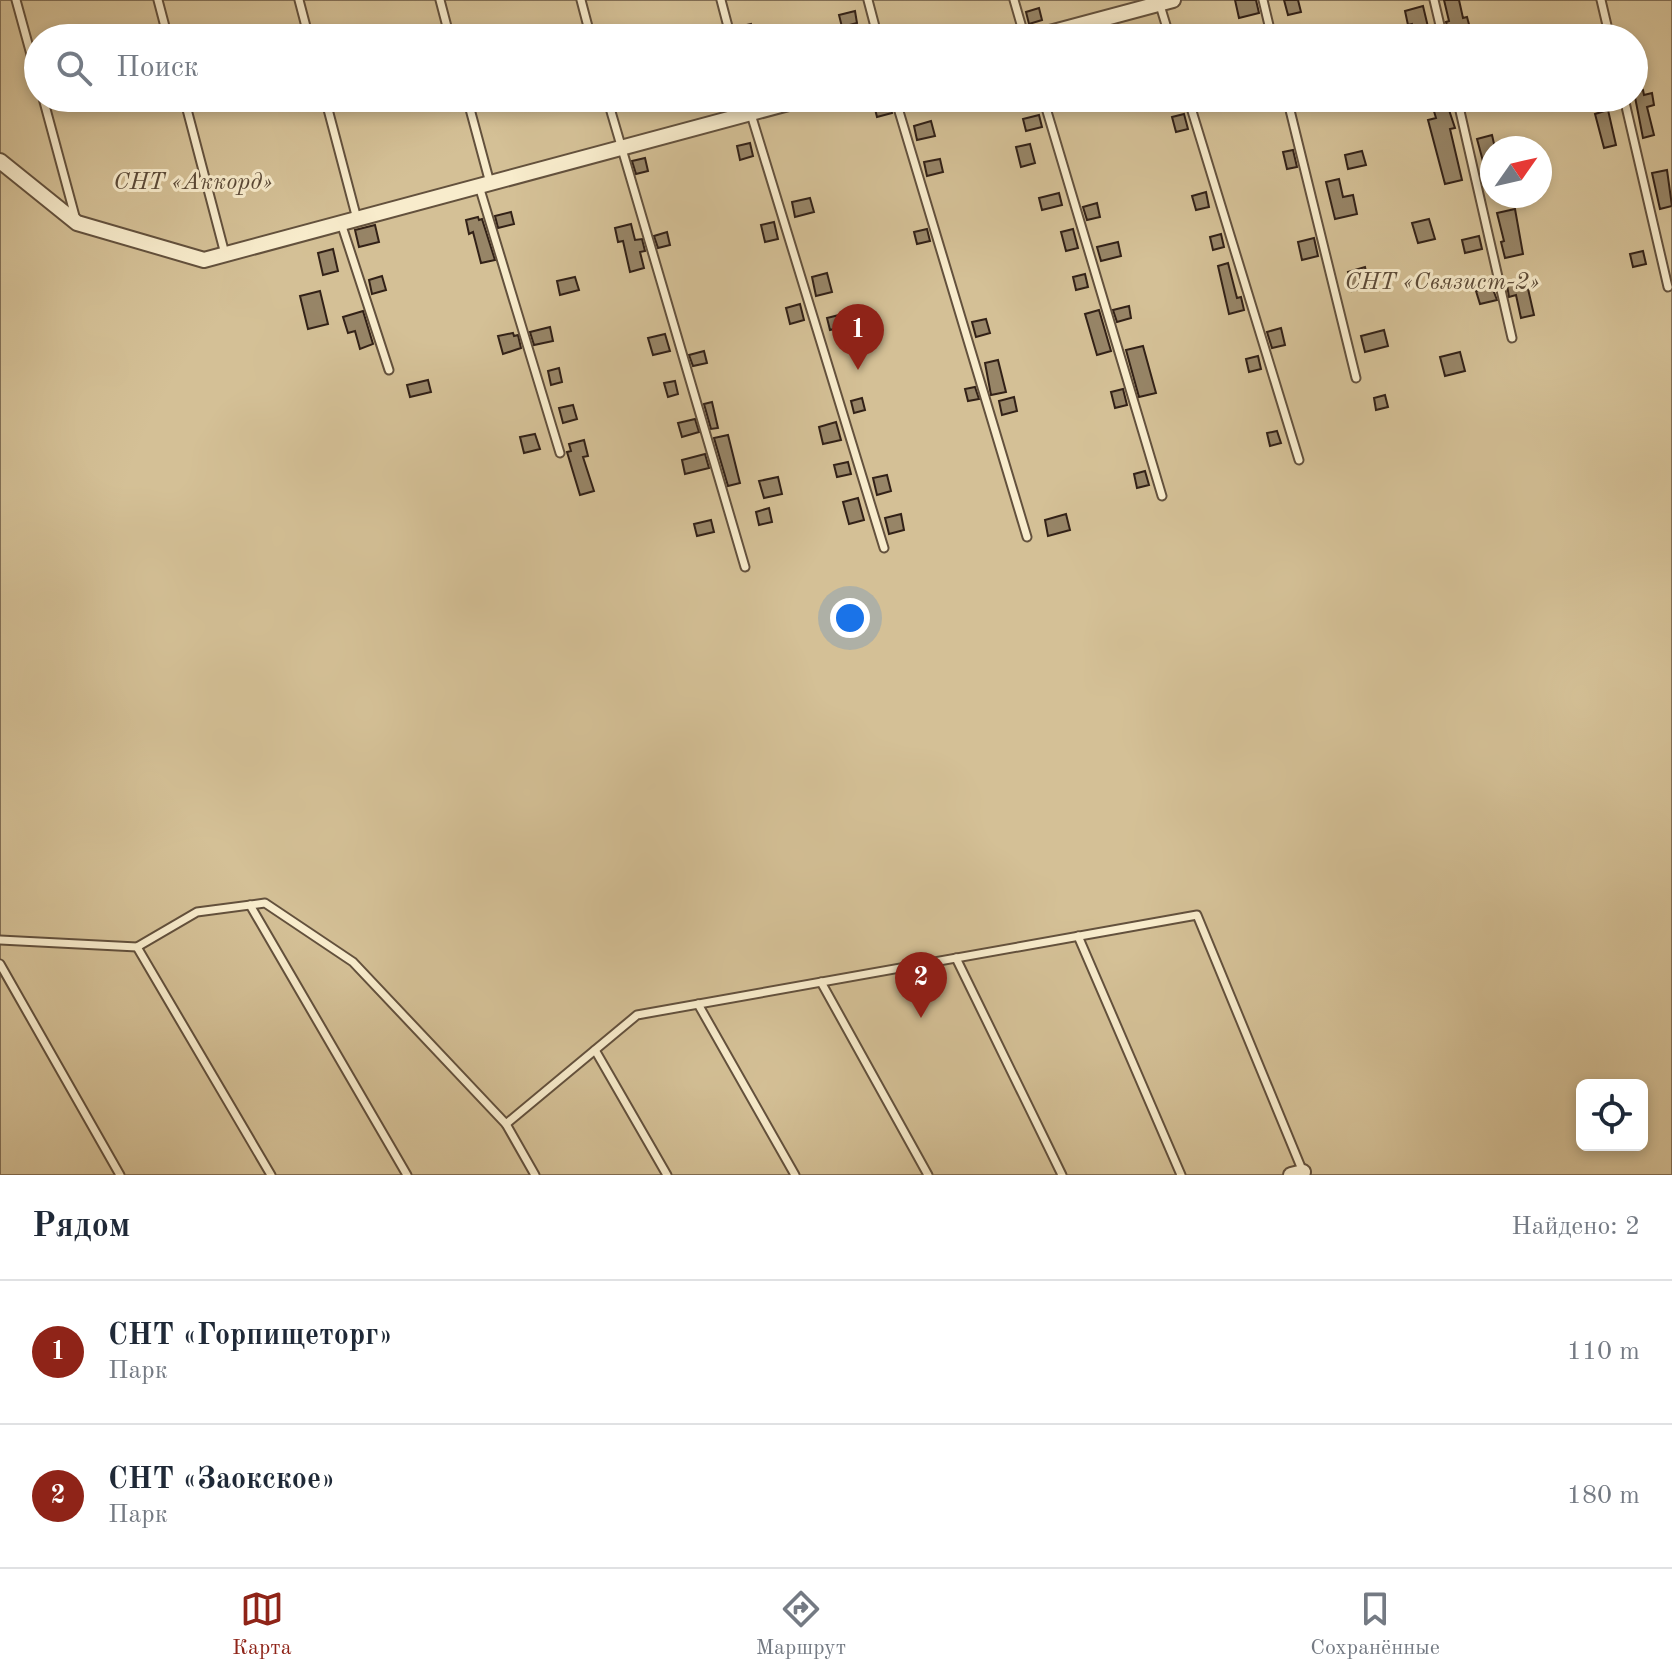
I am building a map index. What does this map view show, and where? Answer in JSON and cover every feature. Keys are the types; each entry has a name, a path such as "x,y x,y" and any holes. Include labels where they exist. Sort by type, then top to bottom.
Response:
{"street":[{"path":"1079,24 1163,1"},
{"path":"0,161 77,223 204,260 754,112"}],"lane":[{"path":"16,0 24,29"},
{"path":"158,0 164,24"},
{"path":"299,0 305,24"},
{"path":"440,0 446,24"},
{"path":"581,0 587,24"},
{"path":"721,0 727,24"},
{"path":"868,0 874,24"},
{"path":"1014,0 1023,24"},
{"path":"1263,0 1269,24"},
{"path":"1434,0 1440,24"},
{"path":"1601,0 1607,24"},
{"path":"1163,1 1167,24"},
{"path":"47,112 77,223"},
{"path":"188,112 225,254"},
{"path":"329,112 357,219"},
{"path":"470,112 484,185 560,453"},
{"path":"611,112 745,567"},
{"path":"899,112 1027,537"},
{"path":"1047,112 1162,496"},
{"path":"1192,112 1299,460"},
{"path":"1290,112 1356,378"},
{"path":"1460,112 1512,338"},
{"path":"1627,112 1668,287"},
{"path":"750,113 884,548"},
{"path":"341,223 389,370"},
{"path":"0,940 137,947 197,912 265,903 353,962 506,1124 535,1175"},
{"path":"250,905 407,1175"},
{"path":"506,1124 637,1015 1197,915 1297,1174"},
{"path":"1078,936 1181,1175"},
{"path":"137,947 271,1175"},
{"path":"956,958 1062,1175"},
{"path":"0,964 120,1175"},
{"path":"821,982 928,1175"},
{"path":"698,1004 795,1175"},
{"path":"595,1050 667,1175"}],"green space":[{"path":"0,0 1672,0 1672,1175 0,1175"}],"building":[{"path":"1235,0 1256,0 1259,13 1239,18"},
{"path":"1284,0 1298,0 1301,12 1288,15"},
{"path":"1444,0 1459,0 1463,18 1467,17 1469,24 1447,24 1449,21"},
{"path":"1423,6 1427,24 1408,24 1405,11"},
{"path":"1039,8 1042,20 1029,24 1026,12"},
{"path":"855,11 857,23 841,24 839,15"},
{"path":"1652,93 1654,105 1648,107 1648,94"},
{"path":"1648,111 1654,135 1643,138 1638,112"},
{"path":"876,112 892,112 892,113 877,117"},
{"path":"1434,112 1450,112 1455,128 1450,129 1462,180 1445,184 1428,120 1436,118"},
{"path":"1608,112 1616,145 1604,148 1595,114"},
{"path":"1184,114 1188,129 1176,132 1172,117"},
{"path":"1039,115 1042,127 1026,131 1023,119"},
{"path":"931,121 935,136 917,140 914,126"},
{"path":"750,143 753,156 740,160 737,146"},
{"path":"1030,144 1035,163 1021,167 1016,147"},
{"path":"1293,150 1297,167 1287,169 1283,152"},
{"path":"1362,151 1366,165 1348,169 1345,155"},
{"path":"645,158 648,171 636,174 632,161"},
{"path":"940,159 943,172 927,176 924,162"},
{"path":"1667,170 1672,206 1660,209 1652,173"},
{"path":"1339,179 1343,197 1353,195 1357,214 1335,219 1326,182"},
{"path":"1206,192 1209,207 1196,210 1192,196"},
{"path":"1059,193 1062,205 1042,210 1039,198"},
{"path":"810,198 814,212 795,217 792,202"},
{"path":"1097,203 1100,217 1087,220 1083,207"},
{"path":"1515,209 1523,254 1505,258 1497,213"},
{"path":"511,212 514,224 498,228 495,216"},
{"path":"482,219 495,260 481,263 473,232 469,234 466,220"},
{"path":"1429,219 1435,239 1418,243 1412,223"},
{"path":"774,222 778,239 765,242 761,225"},
{"path":"631,224 635,240 642,239 645,251 640,252 644,268 630,272 623,241 618,242 615,228"},
{"path":"375,225 379,242 359,247 355,230"},
{"path":"927,229 930,241 917,244 914,232"},
{"path":"1073,229 1078,248 1066,251 1061,232"},
{"path":"667,232 670,245 658,248 654,236"},
{"path":"1221,234 1224,247 1213,250 1210,237"},
{"path":"1479,236 1482,249 1465,253 1462,240"},
{"path":"1314,238 1318,256 1302,260 1298,242"},
{"path":"1118,242 1121,256 1101,261 1097,247"},
{"path":"333,249 338,271 323,275 318,253"},
{"path":"1643,251 1646,264 1633,267 1630,254"},
{"path":"1228,263 1237,298 1241,297 1244,310 1229,314 1218,266"},
{"path":"1365,267 1369,286 1352,291 1348,272"},
{"path":"827,273 832,292 816,296 812,277"},
{"path":"1085,274 1088,287 1076,290 1073,277"},
{"path":"382,276 386,290 372,294 369,280"},
{"path":"575,277 579,290 560,295 557,281"},
{"path":"1526,280 1534,315 1521,318 1516,295 1509,297 1507,285"},
{"path":"1492,287 1497,300 1480,304 1476,291"},
{"path":"320,291 328,324 308,329 300,296"},
{"path":"800,304 804,320 790,324 786,308"},
{"path":"1129,306 1131,318 1117,322 1113,310"},
{"path":"1099,310 1111,351 1097,355 1085,314"},
{"path":"363,311 373,344 360,349 355,331 348,333 343,317"},
{"path":"839,315 842,327 830,330 827,318"},
{"path":"986,319 990,333 976,337 972,322"},
{"path":"550,327 553,341 534,345 530,332"},
{"path":"1281,328 1285,345 1272,348 1267,332"},
{"path":"1384,330 1388,346 1365,352 1361,336"},
{"path":"513,333 514,336 518,335 521,348 503,354 498,336"},
{"path":"665,334 670,351 653,355 648,338"},
{"path":"1143,346 1156,393 1139,397 1126,350"},
{"path":"704,351 707,363 693,366 689,355"},
{"path":"1460,352 1465,371 1445,376 1440,357"},
{"path":"1258,356 1261,369 1249,372 1246,359"},
{"path":"998,360 1006,392 991,395 985,363"},
{"path":"559,368 562,382 551,385 548,371"},
{"path":"428,380 431,392 410,397 407,385"},
{"path":"675,381 678,394 668,397 664,383"},
{"path":"975,387 979,399 968,401 965,389"},
{"path":"1123,389 1127,405 1115,408 1111,392"},
{"path":"1385,395 1388,407 1376,410 1374,398"},
{"path":"1014,397 1017,411 1002,415 999,401"},
{"path":"862,398 865,410 854,413 851,401"},
{"path":"712,402 718,428 711,429 704,404"},
{"path":"573,405 577,419 563,423 559,408"},
{"path":"695,419 699,432 682,437 678,423"},
{"path":"836,422 841,440 823,444 819,427"},
{"path":"1277,431 1281,443 1270,446 1267,433"},
{"path":"535,434 540,449 524,453 520,437"},
{"path":"728,435 740,483 728,486 714,438"},
{"path":"584,440 588,456 583,457 594,491 580,495 567,452 571,451 569,444"},
{"path":"705,454 709,468 685,474 682,460"},
{"path":"848,462 851,474 837,477 834,465"},
{"path":"1145,471 1149,485 1137,488 1134,474"},
{"path":"887,475 891,491 877,495 873,478"},
{"path":"778,477 782,494 764,498 759,481"},
{"path":"858,498 864,520 849,524 843,502"},
{"path":"769,508 772,522 759,525 756,512"},
{"path":"901,514 904,530 889,534 885,518"},
{"path":"1066,514 1070,530 1048,536 1045,520"},
{"path":"711,520 714,532 697,536 694,524"}],"place":[{"name":"СНТ «Горпищеторг»","path":"858,370"},
{"name":"СНТ «Заокское»","path":"921,1018"}],"park label":[{"name":"СНТ «Аккорд»","path":"193,183"},
{"name":"СНТ «Связист-2»","path":"1442,283"}]}
